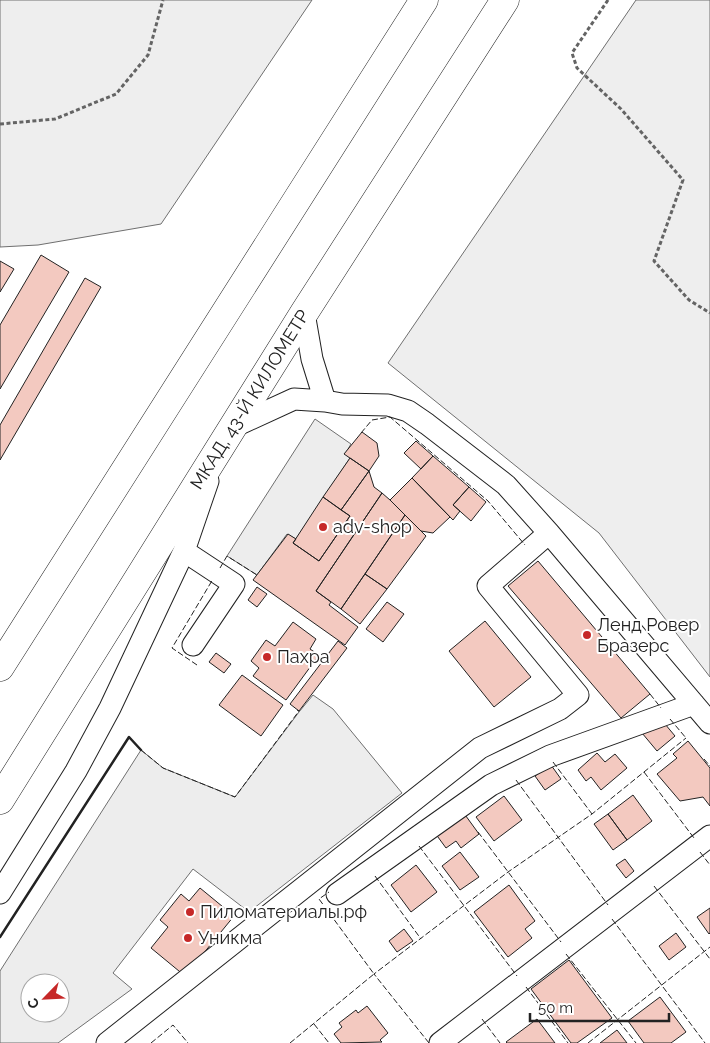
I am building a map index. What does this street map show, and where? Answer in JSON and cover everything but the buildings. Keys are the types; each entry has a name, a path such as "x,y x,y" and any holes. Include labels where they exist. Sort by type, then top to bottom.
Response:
{"highway":[{"path":"0,667 424,0"},
{"name":"МКАД, 43-Й КИЛОМЕТР","path":"0,800 304,313 505,0"}],"street":[{"path":"304,313 312,359 325,401"},
{"path":"233,427 294,398 342,404 388,406 408,411 506,485 710,723"},
{"path":"0,893 80,764 110,708 184,551 218,450"},
{"path":"108,1043 480,748 560,709 578,695 488,586 549,533"},
{"path":"184,551 234,584 193,645"},
{"path":"337,894 491,785 550,756 694,704"},
{"path":"440,1043 710,836"}],"path":[{"path":"0,124 55,119 116,94 148,55 163,0"},
{"path":"608,0 572,54 577,68 621,109 683,180 654,261 689,300 710,313"}],"shaded area":[{"path":"0,0 312,0 161,224 38,245 0,247"},
{"path":"636,0 710,0 710,677 599,533 388,363"},
{"path":"315,419 351,444 345,454 350,458 296,539 287,534 257,575 227,556"},
{"path":"313,695 333,709 402,793 249,912 193,869 113,973 132,989 58,1043 0,1043 0,971 141,750 163,768 235,797"}],"fence":[{"path":"361,433 372,420 390,417 488,501 525,545"},
{"path":"220,568 227,556 257,575"},
{"path":"197,665 172,648 213,579"},
{"path":"650,694 661,708"},
{"path":"141,750 163,768 235,797 299,711 297,710"},
{"path":"670,719 686,738"},
{"path":"429,1043 374,974 508,872 592,814 686,738"},
{"path":"704,759 710,766"},
{"path":"553,762 592,814"},
{"path":"644,772 694,838"},
{"path":"516,780 608,905"},
{"path":"478,832 561,942"},
{"path":"419,846 517,976"},
{"path":"700,852 710,865"},
{"path":"375,876 421,939"},
{"path":"654,886 710,959"},
{"path":"290,1043 374,974 319,899 329,892"},
{"path":"612,919 705,1043"},
{"path":"588,1043 710,947"},
{"path":"566,954 636,1043"},
{"path":"526,987 568,1043"},
{"path":"482,1019 500,1043"},
{"path":"314,1024 329,1043"},
{"path":"151,1043 173,1025 188,1043"}],"wall":[{"path":"0,937 129,737 141,750"}],"place":[{"name":"adv-shop","path":"323,527"},
{"name":"Ленд Ровер Бразерс","path":"587,635"},
{"name":"Пахра","path":"267,657"},
{"name":"Пиломатериалы.рф","path":"190,912"},
{"name":"Уникма","path":"188,938"}]}
